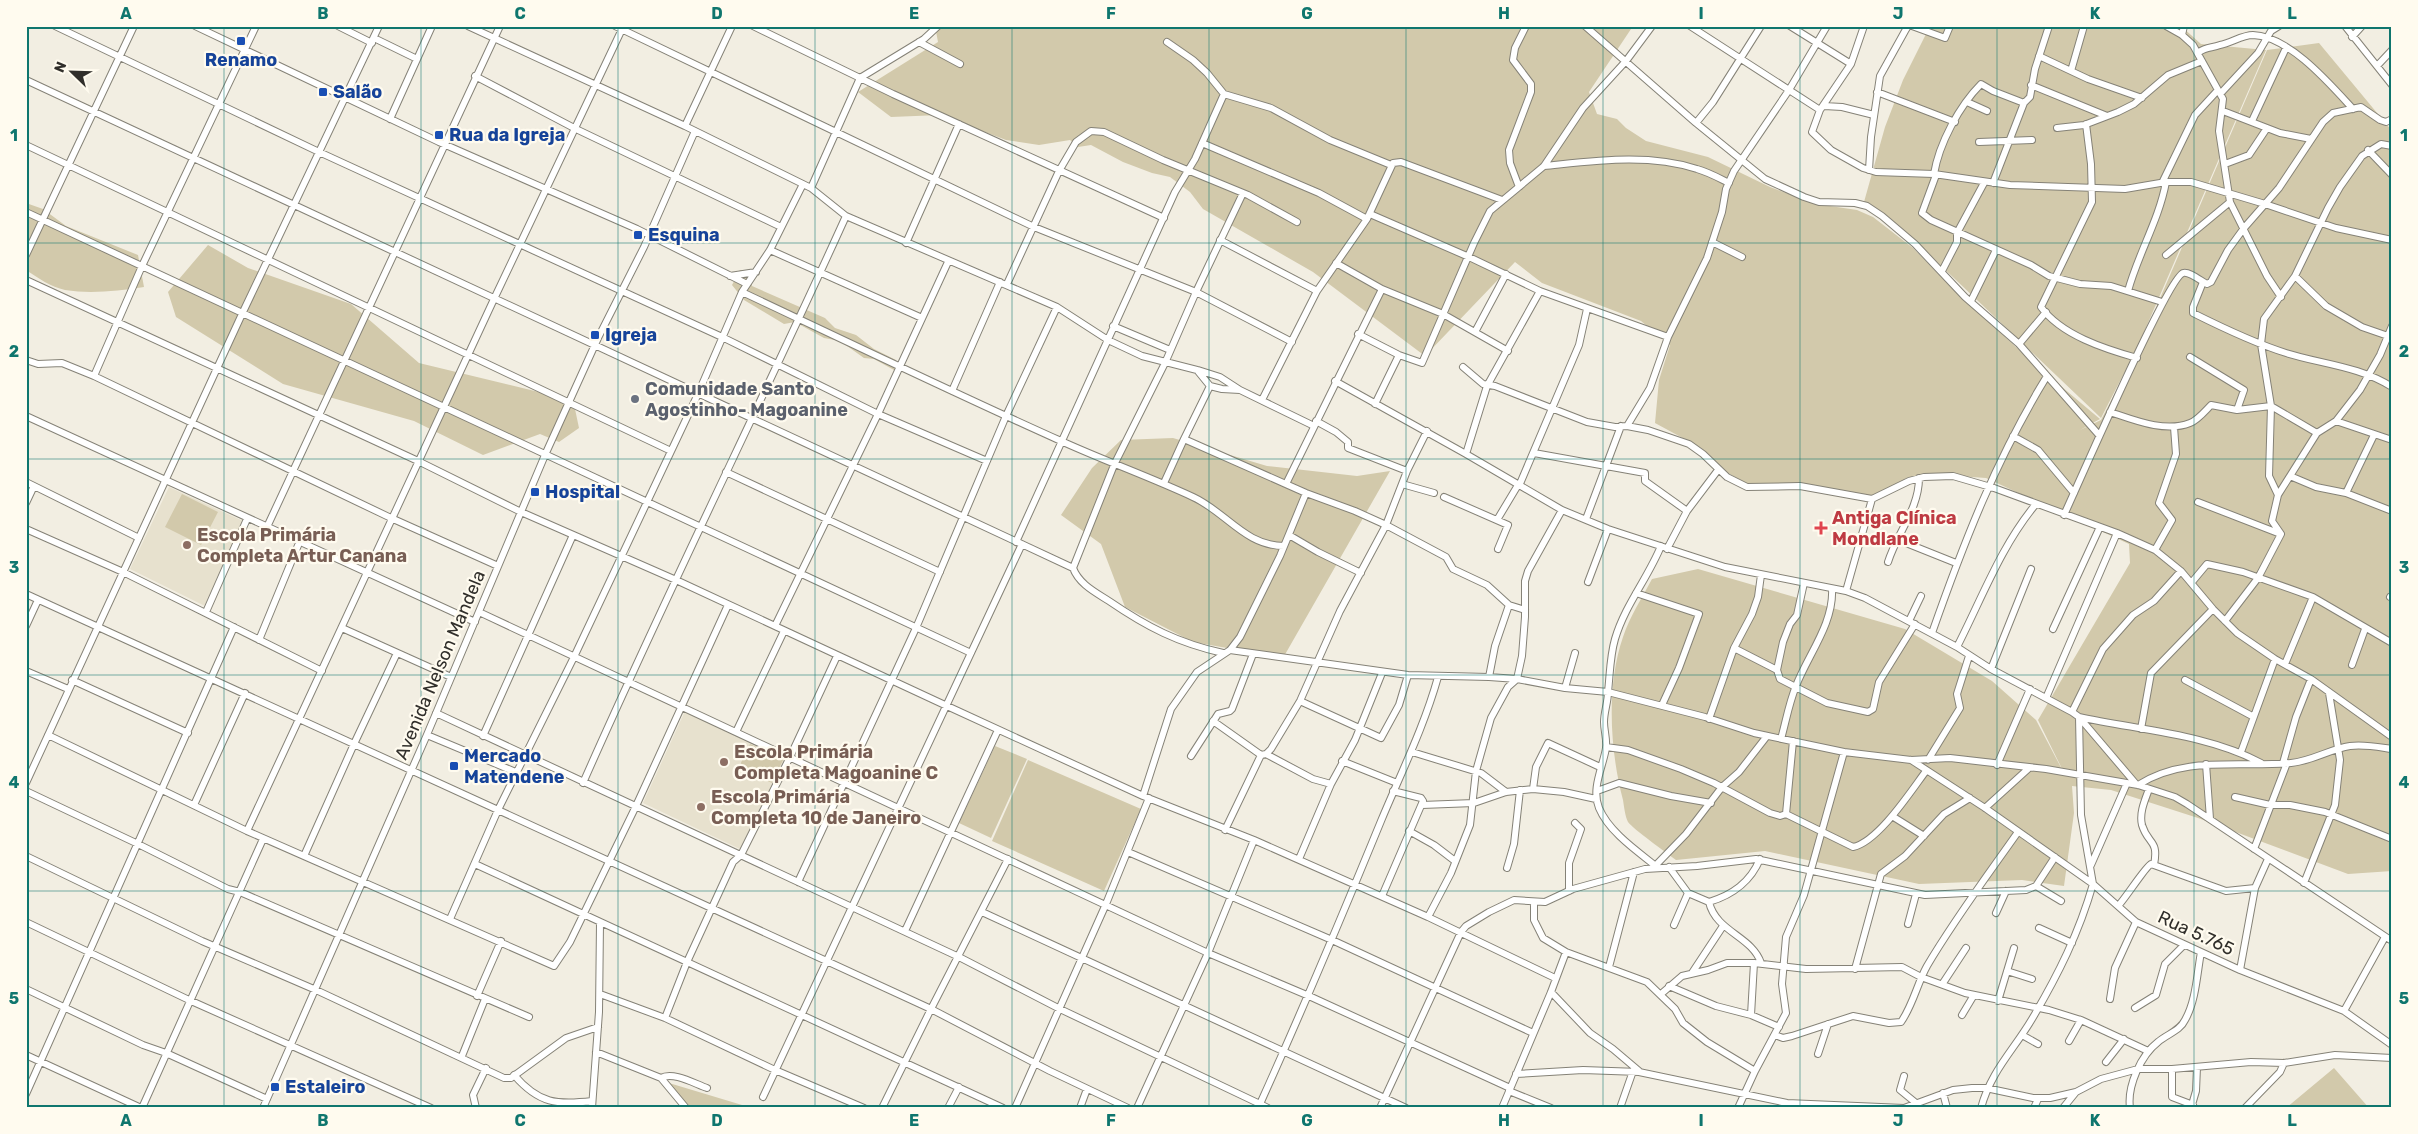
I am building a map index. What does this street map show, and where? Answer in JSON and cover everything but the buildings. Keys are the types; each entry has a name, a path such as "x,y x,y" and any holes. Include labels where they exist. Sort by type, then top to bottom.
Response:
{"street":[{"path":"54,26 520,246 722,337 878,414 987,461"},
{"path":"26,255 134,26"},
{"path":"195,26 390,119 637,229 728,276 748,284"},
{"path":"94,376 142,266 256,26"},
{"path":"338,26 417,59"},
{"path":"27,781 268,258 379,26"},
{"path":"390,119 432,26"},
{"path":"468,26 686,126 811,188 846,216 948,262 1004,283 1057,307 1108,340 1142,356 1220,377 1240,390 1336,432 1348,442 1348,448 1407,471"},
{"path":"267,527 418,198 500,26"},
{"path":"615,26 623,28 710,73 1034,227 1196,292 1292,342"},
{"path":"686,126 732,26"},
{"path":"753,26 860,78 1164,218"},
{"path":"811,188 860,78 919,42 938,26"},
{"path":"1519,187 1510,163 1509,150 1531,92 1531,84 1513,60 1515,48 1526,26"},
{"path":"1358,334 1399,355 1422,363 1486,218 1495,205 1544,166 1583,108 1626,61 1652,26"},
{"path":"1690,26 1789,90 1822,108 1842,107 1874,115"},
{"path":"1696,123 1713,102 1761,26"},
{"path":"1790,26 1851,64"},
{"path":"1586,519 1605,466 1624,426 1650,388 1668,338 1702,270 1734,171 1743,161 1789,90 1827,26"},
{"path":"1864,26 1851,64 1822,108 1813,126 1813,135 1831,150 1869,170 1886,173 1935,175 1994,184 2125,189 2164,182 2191,182 2265,204 2320,224 2392,240"},
{"path":"1869,170 1880,76 1905,31 1908,26 1918,27 1945,38 1950,26"},
{"path":"1994,184 2008,141 2024,103 2030,97 2039,56 2049,26"},
{"path":"2072,70 2084,26"},
{"path":"2166,26 2182,35 2199,52 2202,61 2220,92 2224,110 2219,131 2230,202 2267,276 2281,297"},
{"path":"2182,35 2184,26"},
{"path":"2128,291 2137,261 2160,207 2164,182 2195,115 2246,68 2271,31 2278,26"},
{"path":"2345,26 2352,38 2392,85"},
{"path":"2352,38 2362,26"},
{"path":"1588,27 1696,123 1773,184 1819,202 1855,203 1867,206 1882,216 1915,244 1971,301 2019,344 2099,435"},
{"path":"247,831 494,298 623,28"},
{"path":"2199,52 2205,48 2252,35 2267,37 2314,67 2353,109"},
{"path":"919,42 960,64"},
{"path":"1167,42 1193,60 1207,73 1224,94 1271,108 1330,140 1391,165"},
{"path":"2252,121 2286,48"},
{"path":"2376,66 2392,50"},
{"path":"2039,56 2142,98"},
{"path":"2057,128 2086,124 2134,104 2168,75 2202,61"},
{"path":"475,76 576,129 781,227"},
{"path":"26,80 393,253 494,298 1073,568 1079,579 1142,623 1195,647 1223,653"},
{"path":"2024,103 1993,91 1981,84 1967,102 1938,152 1935,175 1923,214 1957,233 2031,264 2056,279 2080,284 2111,286 2162,302"},
{"path":"2032,85 2107,116"},
{"path":"1877,92 1955,122"},
{"path":"764,1097 971,653 1113,326 1224,94"},
{"path":"1967,102 1987,111"},
{"path":"2064,515 2099,435 2169,288 2182,274 2187,273 2203,282 2209,284 2212,282 2228,250 2244,228 2279,188 2328,116 2353,109 2365,108 2380,120 2386,122 2392,119"},
{"path":"2224,110 2267,128 2311,139"},
{"path":"906,243 959,124"},
{"path":"2086,124 2092,187 2089,211 2041,307 2085,340 2137,358"},
{"path":"2225,164 2249,155 2267,128"},
{"name":"Avenida Nelson Mandela","path":"265,1104 427,735 545,455 695,131"},
{"path":"952,391 1004,283 1034,227 1059,170 1076,142 1091,131 1104,132 1188,171 1243,193 1297,222"},
{"path":"1979,142 2032,140"},
{"path":"1202,143 1368,217 1470,257 1540,291 1668,338"},
{"path":"2278,495 2269,476 2271,406 2261,344 2264,319 2295,276 2340,187 2368,150 2381,144 2392,146"},
{"path":"26,146 268,258 671,451"},
{"path":"2368,150 2392,176"},
{"path":"1544,166 1604,160 1662,161 1697,168 1729,183"},
{"path":"1262,400 1317,291 1368,217 1391,165 1396,161 1400,162 1502,200"},
{"path":"1942,271 1957,242 1957,233 1984,183"},
{"path":"450,919 498,810 574,657 698,394 742,292 770,250 803,184"},
{"path":"1073,568 1114,465 1165,363 1243,193"},
{"path":"2166,255 2230,202"},
{"path":"26,212 971,653"},
{"path":"583,783 628,682 726,472 753,420 846,216"},
{"path":"1220,240 1317,291"},
{"path":"1712,242 1742,257"},
{"path":"770,250 922,318"},
{"path":"1971,301 1996,250"},
{"path":"775,626 878,414 948,262"},
{"path":"1336,263 1382,289 1442,314 1508,351"},
{"path":"728,276 756,272"},
{"path":"1475,332 1506,274"},
{"path":"2295,276 2326,306 2362,327 2388,336"},
{"path":"26,280 119,321 318,416 418,461 521,512 676,580 998,730 1146,797 1299,859 1428,917 1555,978"},
{"path":"2203,282 2192,311 2261,344 2300,357 2342,366 2370,376 2392,387"},
{"path":"1286,484 1358,334 1382,289"},
{"path":"1466,454 1487,386 1540,291"},
{"path":"742,292 1114,465 1164,483 1203,502 1244,535 1272,546 1284,546"},
{"path":"798,882 916,628 1006,416 1057,307"},
{"path":"1497,520 1534,453 1579,345 1587,308"},
{"path":"2019,344 2046,312"},
{"path":"1113,326 1170,350"},
{"path":"2281,534 2272,521 2278,495 2317,433 2336,421 2370,376 2392,326"},
{"path":"1375,404 1399,355"},
{"path":"2190,357 2244,390 2237,410"},
{"path":"26,360 42,364 62,363 94,376 391,518 498,566"},
{"path":"1463,367 1487,386 1495,386 1587,422 1648,430 1689,444 1703,454 1718,470 1738,484 1747,487 1800,486 1872,499 1919,478 1953,476 1988,486 2099,529 2117,533 2155,550 2181,571 2213,609 2250,644 2311,680 2392,738"},
{"path":"1197,370 1210,386 1222,390 1240,390"},
{"path":"1932,633 1956,563 1988,486 2013,436 2048,376"},
{"path":"1335,381 1427,431 1562,510 1664,548 1724,567 1846,591 1865,598 1932,633 1991,669 2072,712 2079,717 2137,785"},
{"path":"1164,483 1210,386"},
{"path":"2110,412 2135,420 2174,427 2191,423 2211,405 2237,410 2271,406 2317,433"},
{"path":"26,416 366,574 475,622"},
{"path":"2336,421 2392,440"},
{"path":"2155,550 2172,520 2159,503 2176,454 2174,427"},
{"path":"1225,830 1263,754 1300,701 1386,525 1407,471 1427,431"},
{"path":"2346,493 2374,434"},
{"path":"2013,436 2034,446 2074,493"},
{"path":"1184,439 1306,493 1386,525 1446,557 1453,569 1487,584 1509,605 1525,610"},
{"path":"1534,453 1645,473 1646,481 1687,511"},
{"path":"1656,867 1608,822 1596,799 1600,767 1606,747 1607,732 1604,722 1608,677 1615,640 1636,593 1687,511 1718,470"},
{"path":"726,472 940,572"},
{"path":"2290,476 2316,487 2346,493 2392,511"},
{"path":"1888,562 1896,539 1902,531 1916,498 1919,478"},
{"path":"26,482 139,538"},
{"path":"1402,484 1434,493"},
{"path":"26,503 34,486"},
{"path":"1230,650 1280,556 1306,493"},
{"path":"1444,497 1508,525 1498,549"},
{"path":"1846,591 1872,499"},
{"path":"2198,502 2281,534"},
{"path":"1957,647 2003,552 2013,534 2036,504"},
{"path":"1428,917 1470,825 1474,803 1476,771 1494,709 1508,687 1516,679 1522,656 1525,581 1528,571 1562,510"},
{"path":"206,612 248,519"},
{"path":"1588,582 1608,528"},
{"path":"26,529 123,572 322,671"},
{"path":"2053,630 2099,529"},
{"path":"2046,698 2117,533"},
{"path":"1289,534 1318,552 1361,573"},
{"path":"2225,621 2258,578 2281,534"},
{"path":"483,736 573,535"},
{"path":"1896,539 1956,563"},
{"path":"259,640 300,543"},
{"path":"1272,546 1280,556"},
{"path":"2192,582 2207,564 2243,572 2313,597 2392,643"},
{"path":"1991,669 2031,569"},
{"path":"2072,712 2103,648 2133,615 2154,601 2181,571"},
{"path":"1709,719 1734,648 1752,614 1758,597 1760,574"},
{"path":"1804,584 1797,615 1790,624 1783,642 1777,670 1780,679 1836,707 1872,711 1879,682 1912,622 1921,596"},
{"path":"1781,739 1796,687 1823,630 1833,599 1832,589"},
{"path":"1636,593 1699,614 1679,668 1662,705"},
{"path":"26,594 931,1008 1087,1089 1128,1108"},
{"path":"2284,664 2313,597"},
{"path":"26,626 38,600"},
{"path":"48,735 247,831 501,941 554,966 570,942 636,806 728,605"},
{"path":"1489,677 1495,646 1509,605"},
{"path":"2141,729 2151,673 2213,609"},
{"path":"479,612 1208,953 1309,996 1551,1108"},
{"path":"26,1094 234,627"},
{"path":"342,628 451,677"},
{"path":"2352,664 2365,629"},
{"path":"736,732 784,631"},
{"path":"1734,648 1777,670"},
{"path":"1016,1108 1128,852 1171,709 1197,672 1230,650 1408,675 1516,679 1565,688 1608,692 1662,705 1767,736 1844,752 1911,760 1950,758 2081,775 2137,785 2175,797 2392,941"},
{"path":"304,856 397,653"},
{"path":"1565,688 1575,653"},
{"path":"1191,756 1218,714 1232,709 1254,654"},
{"path":"665,1018 686,962 711,907 733,862 741,855 790,757 837,656"},
{"path":"1928,760 1960,708 1957,694 1969,656"},
{"path":"2241,752 2252,716 2275,659"},
{"path":"26,671 68,689"},
{"path":"1299,859 1331,784 1359,729 1382,672"},
{"path":"1300,701 1379,738 1382,737 1399,705 1408,675"},
{"path":"1259,1106 1309,996 1393,792 1412,752 1438,677"},
{"path":"72,680 188,732"},
{"path":"2185,680 2252,716"},
{"path":"2254,849 2285,763 2291,731 2311,680"},
{"path":"1997,764 2030,689"},
{"path":"194,805 245,693"},
{"path":"2304,883 2332,815 2338,778 2338,749 2329,693"},
{"path":"436,713 583,783 959,956 1060,1009 1162,1056 1259,1106 1268,1108"},
{"path":"2079,717 2212,743 2241,752 2261,763"},
{"path":"1981,1108 1986,1088 1996,1070 2022,1035 2064,964 2093,884 2091,865 2083,833 2079,717"},
{"path":"1213,721 1263,754 1313,779 1331,784"},
{"path":"905,931 998,730"},
{"path":"427,735 518,773"},
{"path":"1656,867 1686,834 1722,787 1738,772 1767,736"},
{"path":"1786,814 1793,741"},
{"path":"1532,789 1536,767 1548,743 1600,767"},
{"path":"2137,785 2150,778 2183,766 2285,763 2315,758 2352,746 2392,749"},
{"path":"1606,747 1628,750 1699,776 1770,813 1780,816 1786,814 1849,846 1857,846 1892,816 1926,771"},
{"path":"1412,752 1488,776 1506,792"},
{"path":"1738,1108 1755,1071 1779,1027 1787,1007 1782,984 1788,932 1804,895 1844,752"},
{"name":"Rua 5.765","path":"1911,760 1985,808 2093,884 2136,922 2240,970 2344,1011 2392,1045"},
{"path":"1342,761 1397,783"},
{"path":"2206,764 2210,819"},
{"path":"1985,808 2028,769"},
{"path":"1597,791 1620,783 1665,795 1711,803"},
{"path":"2091,865 2127,783"},
{"path":"1422,805 1474,803 1506,792 1532,789 1564,792 1596,799"},
{"path":"2149,789 2141,817 2146,832 2156,850 2154,865"},
{"path":"1507,868 1514,844 1520,790"},
{"path":"26,792 138,844 219,885 339,934 477,996 529,1017"},
{"path":"1382,896 1422,805 1421,798 1393,792"},
{"path":"2236,797 2270,805 2300,806 2332,815 2392,839"},
{"path":"1856,969 1881,874 1905,856 1944,814 1970,798"},
{"path":"1892,816 1924,836"},
{"path":"1569,891 1569,863 1581,829 1576,823"},
{"path":"1409,831 1434,845 1455,861"},
{"path":"1775,1035 1783,1038 1792,1036 1853,1016 1889,1023 1901,1022 1910,1007 1921,977 1976,891 2018,832"},
{"path":"26,1056 142,1108 263,838"},
{"path":"1137,1108 1208,953 1254,840"},
{"path":"1128,852 1332,940 1533,1033"},
{"path":"26,856 214,946 462,1056 504,1078 514,1075 566,1038 598,1026"},
{"path":"1380,1108 1460,932 1469,924 1507,902 1554,900 1569,891 1656,867 1669,868 1760,859 1916,894 2026,890 2036,886 2055,857"},
{"path":"882,1108 1008,859"},
{"path":"1669,868 1688,893 1708,902 1733,893 1753,871 1760,859"},
{"path":"2240,970 2255,888 2268,859"},
{"path":"475,864 1003,1108"},
{"path":"2118,906 2132,890 2147,865 2154,865 2226,891 2255,888"},
{"path":"1609,967 1618,927 1631,892 1634,872"},
{"path":"2036,886 2061,900"},
{"path":"1996,913 2006,891"},
{"path":"1674,925 1688,893"},
{"path":"1908,924 1916,894"},
{"path":"1534,902 1534,920 1543,938 1566,952 1648,982 1674,1009 1682,1023 1707,1042 1755,1071"},
{"path":"1708,902 1722,926 1752,948 1758,963 1751,1015"},
{"path":"982,912 1285,1050 1406,1108"},
{"path":"26,922 189,1000 431,1108"},
{"path":"2110,998 2115,968 2136,922"},
{"path":"514,1075 548,1105 592,1104 600,994 600,923"},
{"path":"1692,973 1722,926"},
{"path":"2039,928 2072,943"},
{"path":"2344,1011 2385,936"},
{"path":"477,996 501,941"},
{"path":"2135,1008 2156,995 2165,964 2184,945"},
{"path":"1943,984 1966,948"},
{"path":"1998,1001 2014,948"},
{"path":"1502,1108 1552,992 1555,978 1566,952"},
{"path":"2130,1108 2131,1094 2138,1069 2148,1051 2184,1022 2194,992 2201,952"},
{"path":"1661,994 1682,976 1727,963 1758,963 1806,969 1902,967 1921,977 1974,995 2081,1020 2148,1051"},
{"path":"2007,971 2032,979"},
{"path":"1669,986 1716,1006 1751,1015 1779,1027"},
{"path":"26,989 142,1046 166,1053 272,1108"},
{"path":"1552,992 1590,1034 1613,1049 1636,1071"},
{"path":"600,994 665,1018 776,1070 864,1108"},
{"path":"1962,1015 1974,995"},
{"path":"462,1056 485,999"},
{"path":"2069,1041 2081,1020"},
{"path":"1818,1054 1828,1024"},
{"path":"2022,1035 2038,1044"},
{"path":"2106,1062 2124,1039"},
{"path":"596,1052 661,1078 686,1108"},
{"path":"1516,1074 1583,1070 1636,1071 1721,1087 1779,1105 1904,1108 1953,1090 1986,1088 2038,1099 2076,1092 2101,1079 2138,1069 2172,1069 2251,1062 2284,1063 2335,1055 2392,1058"},
{"path":"2245,1108 2280,1072 2284,1063"},
{"path":"2172,1069 2172,1097 2192,1106 2196,1091 2197,1066"},
{"path":"476,1108 473,1095 486,1068"},
{"path":"1620,1108 1636,1071"},
{"path":"661,1078 674,1076 707,1088"},
{"path":"1904,1076 1900,1090 1916,1104"},
{"path":"948,1108 959,1087"},
{"path":"1080,1108 1087,1089"},
{"path":"2063,1108 2076,1092"},
{"path":"1943,1093 1947,1108"},
{"path":"2034,1108 2038,1099"}],"shaded area":[{"path":"935,26 1633,26 1589,92 1597,114 1617,119 1626,128 1646,141 1708,157 1770,187 1802,199 1857,210 1873,217 1913,248 1950,286 2030,360 2100,419 2080,430 2101,420 2139,347 2267,50 2319,43 2392,131 2392,871 2348,874 2198,818 2111,790 2072,786 2074,813 2064,886 2022,880 1919,884 1765,851 1676,860 1628,822 1615,761 1613,740 1612,697 1618,656 1629,622 1652,579 1698,569 1905,629 1992,681 2036,720 2066,777 2038,720 2130,563 2129,544 1986,478 1929,474 1906,478 1899,485 1871,497 1840,491 1749,485 1728,473 1701,448 1655,423 1659,380 1670,345 1641,321 1542,283 1515,262 1425,356 1313,272 1203,209 1190,192 1170,177 1152,173 1123,162 1091,145 1078,147 1070,140 1039,145 1006,140 940,115 891,117 858,92 938,42"},
{"path":"1930,26 2181,26 2201,44 2266,50 2138,346 2101,418 1916,242 1864,202 1885,127 1903,80"},
{"path":"26,203 43,209 66,226 138,255 144,287 104,292 65,290 40,279 26,270"},
{"path":"208,245 248,268 351,304 419,363 543,393 575,409 579,428 559,442 540,434 483,455 414,421 283,384 176,317 168,292"},
{"path":"740,270 752,272 752,286 825,318 835,328 856,335 874,349 896,360 898,369 894,370 874,359 864,358 840,341 824,338 795,322 784,324 744,300 732,285"},
{"path":"1173,438 1267,466 1357,476 1390,471 1283,658 1193,642 1125,607 1101,544 1061,515 1092,468 1121,440"},
{"name":"Escola Primária Completa Artur Canana","path":"169,487 243,521 207,607 130,569"},
{"path":"182,494 218,512 201,545 165,527"},
{"path":"685,711 787,760 742,850 643,803"},
{"path":"750,744 783,760 772,783 739,767"},
{"path":"995,746 1027,759 991,838 959,823"},
{"path":"1028,760 1141,809 1104,891 992,841"},
{"path":"2334,1068 2369,1108 2286,1108"},
{"path":"669,1083 752,1108 689,1108"}],"place":[{"name":"Renamo","path":"241,41"},
{"name":"Salão","path":"323,92"},
{"name":"Rua da Igreja","path":"439,135"},
{"name":"Esquina","path":"638,235"},
{"name":"Igreja","path":"595,335"},
{"name":"Comunidade Santo Agostinho- Magoanine","path":"635,399"},
{"name":"Hospital","path":"535,492"},
{"name":"Antiga Clínica Mondlane","path":"1821,528"},
{"name":"Escola Primária Completa Artur Canana","path":"187,545"},
{"name":"Escola Primária Completa Magoanine C","path":"724,762"},
{"name":"Mercado Matendene","path":"454,766"},
{"name":"Escola Primária Completa 10 de Janeiro","path":"701,807"},
{"name":"Estaleiro","path":"275,1087"}]}
